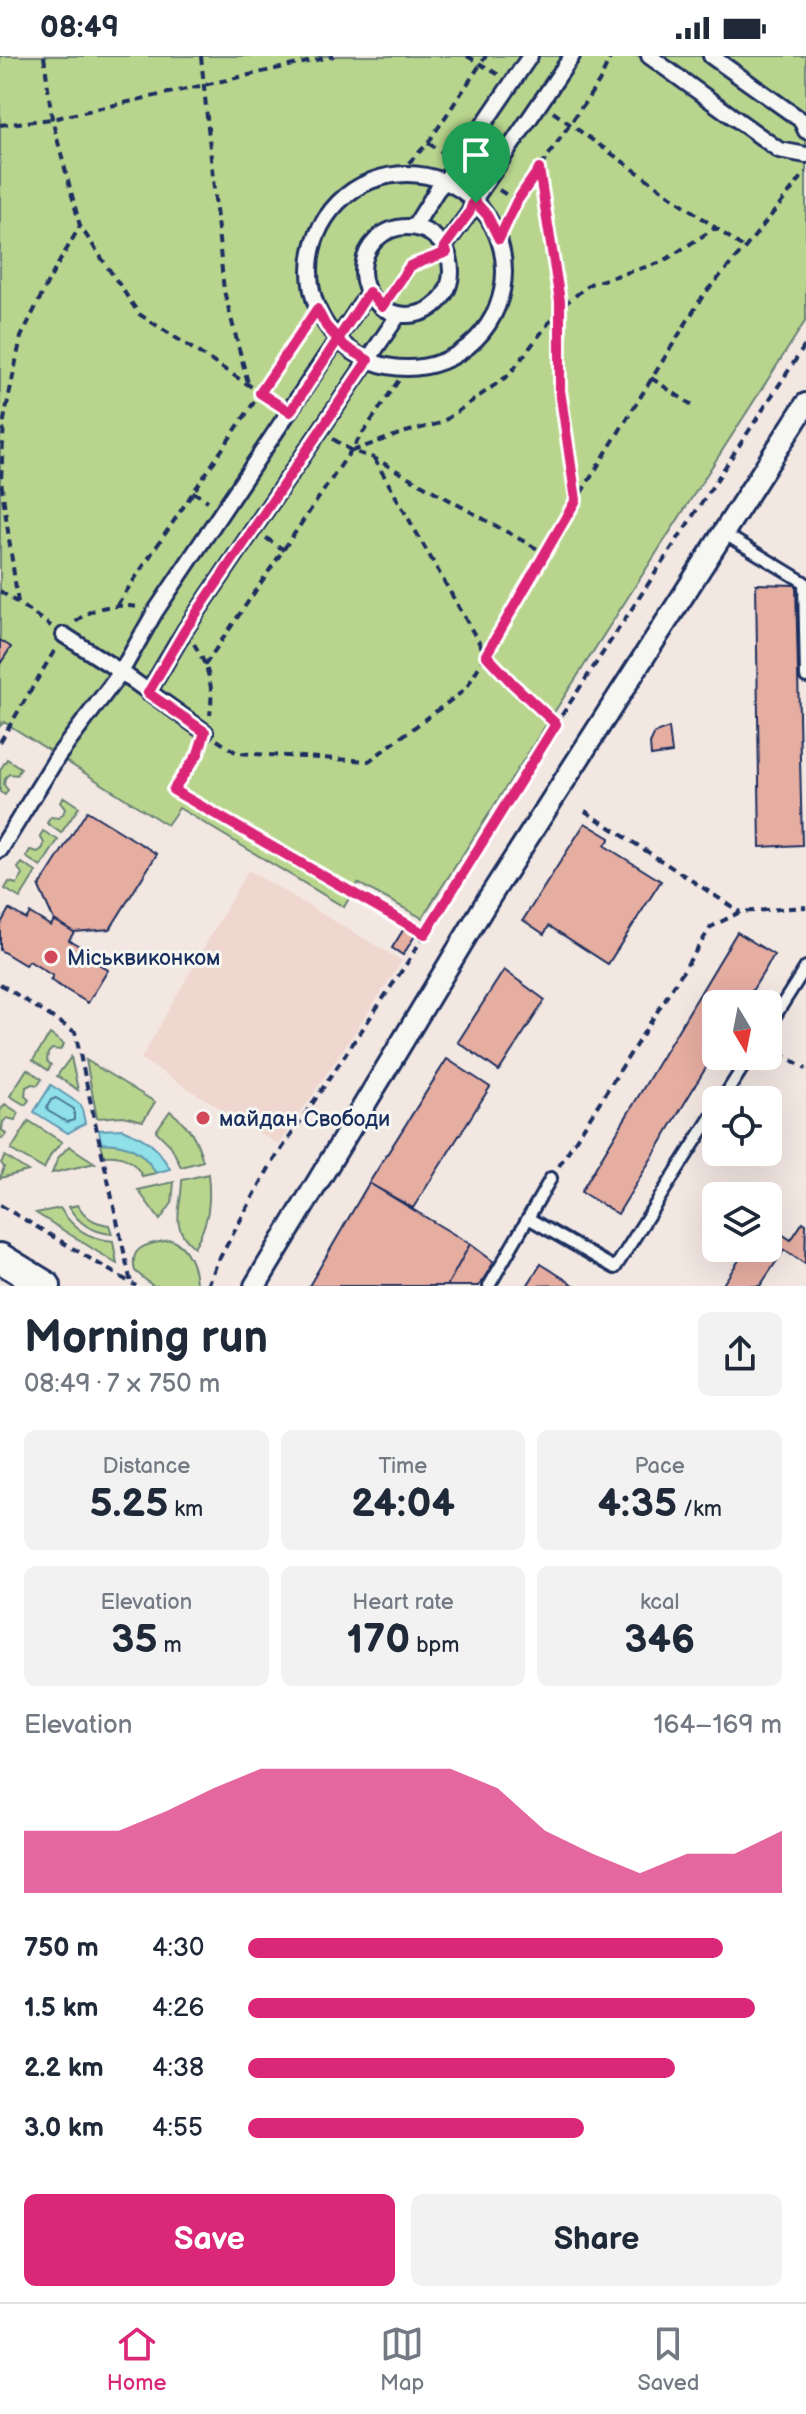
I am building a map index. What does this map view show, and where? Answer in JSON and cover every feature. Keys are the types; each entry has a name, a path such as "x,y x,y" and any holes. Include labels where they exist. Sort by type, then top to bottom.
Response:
{"main road":[{"path":"0,1258 46,1286"}],"street":[{"path":"414,227 530,56"},
{"path":"446,249 474,200 572,56"},
{"path":"649,56 779,150 806,155"},
{"path":"711,56 801,120 806,131"},
{"path":"399,173 445,181 463,191 487,215 499,239 504,261 502,293 480,335 455,355 425,366 407,368 368,360 338,340 317,309 309,278 313,245 327,214 351,190 382,176 399,173"},
{"path":"414,227 434,236 446,249 451,276 442,298 424,311 399,314 382,307 369,292 363,267 370,248 378,238 390,231 414,227"},
{"path":"0,850 58,756 121,672 155,612 369,292"},
{"path":"148,693 185,630 399,314"},
{"path":"255,1286 489,898 806,404"},
{"path":"64,635 205,732"}],"lane":[{"path":"723,533 804,582 806,677"},
{"path":"782,1005 806,967"},
{"path":"528,1218 615,1268 702,1131"},
{"path":"489,1286 551,1178"}],"path":[{"path":"44,56 52,119 80,226 139,314 290,412"},
{"path":"201,56 224,291 249,385"},
{"path":"0,125 52,119 334,56"},
{"path":"467,56 511,83"},
{"path":"399,173 428,143 486,56"},
{"path":"499,239 517,201 599,82 611,56"},
{"path":"540,103 745,248"},
{"path":"539,169 560,308 560,390 576,500"},
{"path":"425,934 173,790 198,754 205,732 237,753 369,761 466,689 544,553 704,294 806,172"},
{"path":"18,603 0,481 4,420 21,337 80,226"},
{"path":"352,451 441,423 509,375 560,308 590,284 662,262 715,228"},
{"path":"382,307 410,266 446,249"},
{"path":"116,605 317,309"},
{"path":"208,1286 217,1263 269,1168 425,934 556,724 806,344"},
{"path":"205,665 407,368"},
{"path":"651,378 692,405"},
{"path":"320,432 352,451 374,458 544,553"},
{"path":"374,458 486,655 556,724"},
{"path":"0,591 64,635 0,742"},
{"path":"585,811 740,912"},
{"path":"551,1178 711,927 740,912 806,907"},
{"path":"0,984 75,1032 134,1285"},
{"path":"782,1054 806,1069"},
{"path":"0,1205 134,1285"}],"shaded area":[{"path":"248,870 402,961 279,1145 141,1059"}],"green space":[{"path":"0,56 806,56 806,320 422,918 358,883 344,907 179,808 167,825 4,722 0,726"},
{"path":"7,759 21,768 17,775 9,774 5,778 4,785 8,790 5,795 0,792 0,770"},
{"path":"64,797 79,807 61,833 47,823 51,817 59,818 63,814 65,809 60,802"},
{"path":"43,831 58,840 41,867 26,857 30,850 38,852 43,848 40,836"},
{"path":"22,863 36,872 20,898 5,889 9,882 17,884 23,875 18,868"},
{"path":"50,1034 64,1044 60,1050 52,1049 48,1053 47,1061 51,1065 48,1070 33,1060"},
{"path":"71,1057 78,1090 57,1076"},
{"path":"86,1060 155,1102 143,1121 123,1116 97,1118"},
{"path":"27,1069 42,1079 38,1085 26,1087 25,1096 29,1100 25,1105 10,1096"},
{"path":"5,1104 19,1113 15,1120 7,1118 3,1122 2,1130 6,1134 2,1139 0,1111"},
{"path":"170,1111 191,1133 203,1161 181,1167 171,1146 156,1131"},
{"path":"29,1121 62,1142 51,1154 44,1169 11,1150"},
{"path":"101,1143 133,1149 156,1173 142,1176 127,1159 104,1156"},
{"path":"69,1146 95,1163 52,1173 58,1158"},
{"path":"5,1156 28,1171 0,1178"},
{"path":"208,1174 208,1212 194,1247 181,1232 179,1224 182,1180"},
{"path":"174,1182 172,1203 160,1220 138,1190"},
{"path":"78,1205 91,1219 109,1225 112,1234 92,1229 77,1218 69,1207"},
{"path":"60,1208 82,1232 113,1241 117,1264 36,1213"},
{"path":"171,1240 182,1247 190,1258 196,1286 153,1286 135,1271 138,1250 149,1244"}],"water":[{"path":"51,1085 81,1105 85,1123 68,1133 34,1112"},
{"path":"122,1129 150,1144 170,1169 156,1173 133,1149 101,1143 99,1130"}],"building":[{"path":"756,584 796,585 802,845 760,847"},
{"path":"0,640 11,647 0,664"},
{"path":"669,728 672,753 651,756 650,744 655,733"},
{"path":"87,811 157,854 110,929 74,932 54,920 39,887"},
{"path":"585,823 610,838 605,846 661,881 608,964 549,926 544,934 523,920"},
{"name":"Міськвиконком","path":"9,909 26,919 30,913 51,926 54,920 74,932 69,940 93,954 91,959 108,970 88,1003 50,980 53,976 29,961 25,965 0,950 0,925"},
{"path":"405,927 416,934 403,955 392,948"},
{"path":"737,932 774,955 753,990 702,990"},
{"path":"504,970 545,1000 499,1071 458,1042"},
{"path":"702,990 702,1070 705,1070 618,1214 581,1192"},
{"path":"447,1059 490,1087 413,1208 369,1183"},
{"path":"369,1183 470,1244 447,1286 309,1286"},
{"path":"803,1222 806,1224 805,1264 784,1250 782,1253 782,1234 791,1240"},
{"path":"470,1244 494,1262 479,1286 447,1286"},
{"path":"738,1262 776,1262 760,1286 722,1286"},
{"path":"541,1264 574,1285 527,1286"}],"place":[{"name":"Міськвиконком","path":"51,957"},
{"name":"майдан Свободи","path":"203,1118"}],"route":[{"path":"476,203 474,200 469,213 444,247 447,252 410,266 382,307 369,292 338,340 290,412 260,393 317,309 338,340 368,360 185,630 148,693 205,732 198,754 173,790 425,934 556,724 486,655 576,500 560,390 560,301 539,169 517,201 499,239 487,215 476,203"}]}
